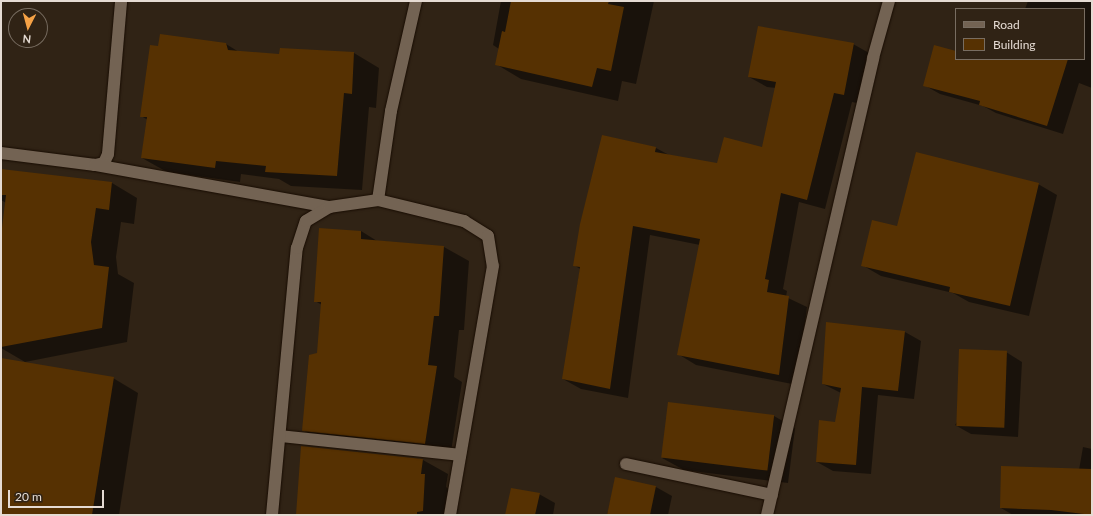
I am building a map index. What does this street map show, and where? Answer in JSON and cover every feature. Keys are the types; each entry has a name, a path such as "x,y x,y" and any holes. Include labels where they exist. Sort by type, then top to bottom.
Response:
{"street":[{"path":"95,166 104,163 108,154 121,1"},
{"path":"378,200 391,111 416,1"},
{"path":"767,515 871,66 888,1"},
{"path":"1,153 95,166 329,207 378,200 464,222 488,236 493,266 450,515"},
{"path":"272,515 297,248 306,222 329,207"},
{"path":"280,436 460,455"},
{"path":"626,464 772,495"}],"building":[{"path":"511,1 609,1 608,4 624,7 611,71 597,68 592,87 495,65 502,31 505,32"},
{"path":"758,26 854,43 844,95 834,93 807,200 781,193 765,279 769,280 767,292 789,296 779,375 677,355 700,239 633,226 610,389 562,379 580,267 573,266 580,224 602,135 656,147 655,152 717,163 724,137 762,147 776,82 748,77"},
{"path":"160,34 226,43 228,50 279,54 280,48 354,52 352,94 344,93 337,176 265,172 266,166 216,161 215,168 141,158 147,117 140,117 150,45 158,46"},
{"path":"934,45 955,51 955,60 1068,60 1047,126 979,105 980,101 923,86"},
{"path":"916,152 1039,183 1010,306 949,292 950,287 861,266 872,220 897,226"},
{"path":"1,169 112,182 109,210 96,208 91,242 94,265 109,267 102,328 1,347 1,236 6,195 1,195"},
{"path":"319,228 361,231 361,239 444,246 439,316 434,316 428,365 437,366 425,444 302,431 309,355 317,353 321,302 314,302"},
{"path":"826,322 905,331 898,391 862,387 856,465 816,462 819,420 835,422 841,388 822,384"},
{"path":"959,349 1007,351 1004,428 956,426"},
{"path":"1,358 114,377 92,515 1,515"},
{"path":"668,402 774,415 767,471 661,458"},
{"path":"301,446 423,459 421,474 425,474 423,511 417,512 417,515 296,515"},
{"path":"1001,466 1092,469 1092,515 1051,510 1000,508"},
{"path":"615,477 656,486 650,515 607,515"},
{"path":"511,488 540,493 535,515 505,515"}]}
